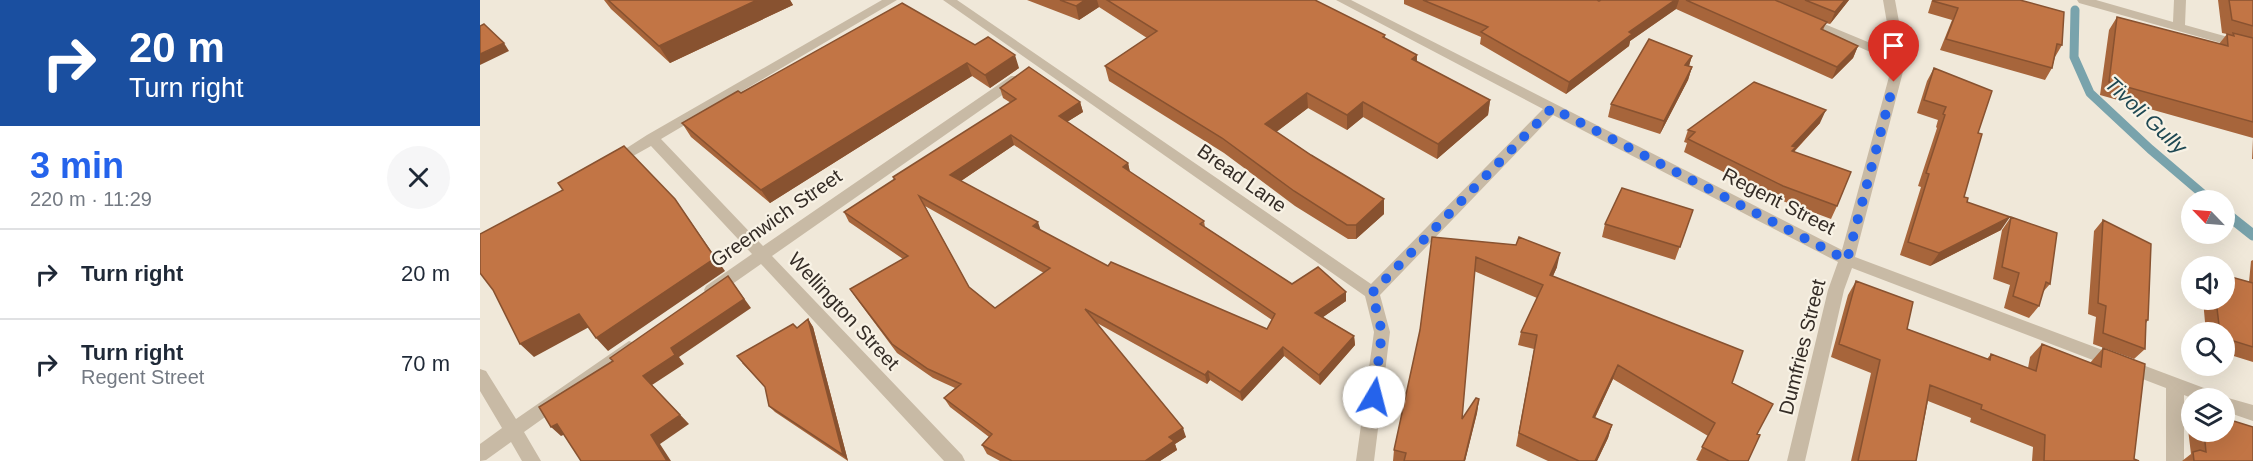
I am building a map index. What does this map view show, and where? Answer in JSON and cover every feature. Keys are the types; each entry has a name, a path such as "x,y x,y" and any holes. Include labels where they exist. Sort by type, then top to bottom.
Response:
{"street":[{"path":"603,167 891,0"},
{"name":"Bread Lane","path":"949,0 1372,293"},
{"name":"Regent Street","path":"1342,0 1847,260 2181,388"},
{"name":"Dumfries Street","path":"1796,461 1836,290 1847,260 1900,60 1889,0"},
{"path":"2083,0 2253,48"},
{"path":"2179,27 2180,0"},
{"path":"1796,17 1900,60"},
{"name":"Greenwich Street","path":"695,302 1040,63"},
{"path":"1365,461 1382,332 1372,293 1552,108"},
{"name":"Wellington Street","path":"652,138 956,461"},
{"path":"480,454 638,342"},
{"path":"480,376 532,461"},
{"path":"2175,386 2175,461"},
{"path":"2235,406 2253,412"}],"building":[{"path":"608,0 757,0 659,46"},
{"path":"1060,0 1085,0 1076,6"},
{"path":"1107,0 1315,0 1385,35 1383,37 1417,55 1412,59 1490,100 1438,144 1363,102 1347,115 1307,93 1265,124 1384,199 1356,225 1347,225 1294,191 1222,138 1105,66 1157,31"},
{"path":"1423,0 1675,0 1629,32 1632,34 1569,82 1481,32 1488,27"},
{"path":"1686,0 1775,0 1827,22 1821,29 1858,46 1837,67"},
{"path":"1805,0 1845,0 1835,12"},
{"path":"1934,0 2020,0 2064,12 2062,45 2057,44 2052,68 1946,39 1958,8"},
{"path":"2229,0 2253,0 2253,26 2232,20"},
{"path":"902,3 975,45 988,37 1015,55 985,75 967,63 761,190 682,123 738,91 741,93"},
{"path":"2117,17 2228,46 2227,34 2234,36 2233,33 2253,38 2253,122 2109,82"},
{"path":"484,24 504,43 480,54 480,26"},
{"path":"1649,39 1692,56 1685,65 1692,67 1664,121 1611,104"},
{"path":"1029,67 1080,102 1059,116 1128,163 1123,167 1204,221 1200,224 1292,284 1318,267 1346,292 1315,313 1354,336 1319,375 1283,347 1240,392 1208,371 1205,375 1085,309 1183,428 1169,437 1174,441 1145,461 1012,461 982,445 992,434 944,398 961,384 928,369 892,344 850,289 908,256 844,212 895,179 893,177 1016,99 1000,88","holes":["1011,135 1275,314 1267,329 1111,262 1108,266 1033,226 1038,222 950,175","919,196 1050,268 995,308 969,287"]},
{"path":"1934,68 1992,91 1978,133 1982,134 1964,197 1968,198 1967,202 2010,217 1939,253 1908,242 1929,174 1926,173 1945,115 1943,114 1946,107 1924,100"},
{"path":"1754,82 1826,110 1792,146 1796,147 1792,151 1851,172 1837,206 1783,186 1688,139 1695,132 1688,130"},
{"path":"624,146 675,199 715,258 596,338 579,314 520,344 493,290 480,273 480,234 563,190 558,183"},
{"path":"1622,188 1693,210 1680,247 1605,224"},
{"path":"2011,217 2057,233 2050,284 2046,282 2039,306 2013,296 2019,273 2002,267"},
{"path":"2103,220 2151,244 2145,349 2103,333 2106,306 2098,303"},
{"path":"1432,237 1516,245 1519,237 1560,253 1550,275 1743,351 1732,383 1773,404 1757,434 1760,435 1748,461 1729,461 1702,447 1715,423 1618,365 1593,417 1612,425 1595,461 1579,461 1519,433 1537,335 1521,332 1543,285 1476,257 1462,419 1476,398 1479,399 1464,461 1404,461 1406,453 1394,450 1420,330"},
{"path":"728,276 744,299 671,348 675,355 643,376 680,415 651,435 667,461 581,461 557,424 551,427 539,407 613,361 610,358"},
{"path":"2235,278 2253,283 2253,347 2235,341 2235,322 2219,322 2217,310 2235,310"},
{"path":"1856,281 1913,302 1907,329 1990,360 1991,354 2036,371 2042,344 2101,367 2103,348 2145,364 2134,459 2139,461 2044,461 2045,435 1981,409 1982,405 1930,385 1916,461 1858,461 1880,360 1839,344"},
{"path":"808,319 843,455 769,406 765,387 737,356 793,324 797,328"},
{"path":"2235,421 2253,427 2253,461 2194,461 2193,452 2200,450 2206,452 2205,442 2235,442"}],"waterway":[{"name":"Tivoli Gully","path":"2075,10 2074,57 2090,93 2198,190"},
{"name":"Tivoli Gully","path":"2235,221 2253,235"}],"route":[{"path":"1374,397 1382,332 1372,293 1552,108 1847,260 1894,82"}]}
